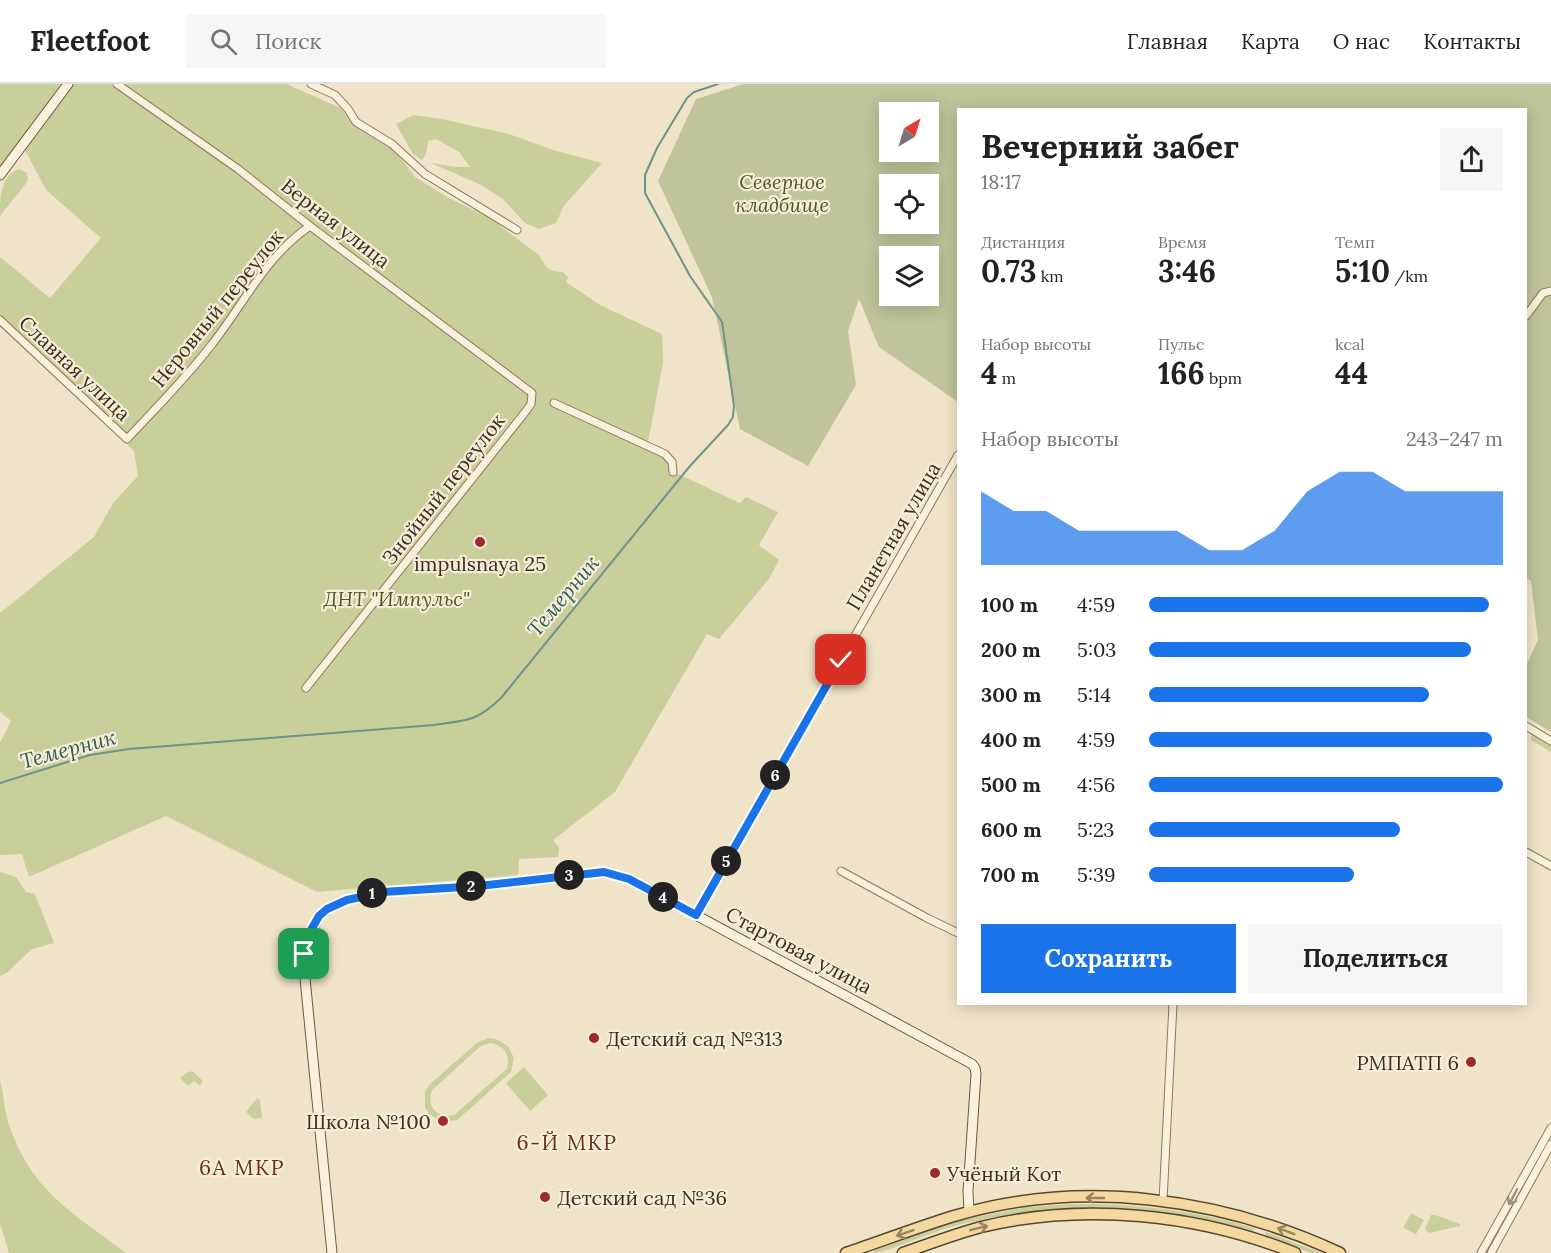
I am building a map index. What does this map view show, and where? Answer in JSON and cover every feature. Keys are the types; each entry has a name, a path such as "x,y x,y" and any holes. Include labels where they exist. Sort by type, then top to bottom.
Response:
{"main road":[{"path":"846,1253 868,1249 969,1212 1002,1205 1050,1199 1115,1198 1163,1201 1220,1211 1262,1222 1340,1253"},
{"path":"903,1253 982,1227 1030,1219 1076,1215 1122,1215 1168,1220 1214,1228 1256,1239 1295,1253"},
{"path":"1256,1239 1261,1232 1262,1222"}],"street":[{"path":"0,175 68,84"},
{"name":"Верная улица","path":"117,84 238,169 532,393"},
{"path":"311,84 335,95 356,122 392,144 425,174 518,230"},
{"name":"Неровный переулок","path":"127,439 213,343 265,270 297,235 310,226"},
{"path":"1527,315 1543,293 1551,291"},
{"name":"Славная улица","path":"0,320 127,439"},
{"name":"Знойный переулок","path":"306,688 526,411 531,404 532,393"},
{"path":"554,403 665,454 672,462 673,472"},
{"name":"Планетная улица","path":"696,915 957,457"},
{"path":"1527,727 1551,741"},
{"path":"1527,853 1551,866"},
{"path":"841,871 957,933"},
{"name":"Стартовая улица","path":"332,1253 304,968 306,942 319,916 335,905 373,893 479,886 604,872 629,879 972,1064 976,1074 968,1191 969,1212"},
{"path":"1163,1201 1173,1005"},
{"path":"1481,1253 1551,1128"},
{"path":"1491,1253 1551,1144"}],"green space":[{"path":"0,84 61,84 0,167"},
{"name":"ДНТ \"Импульс\"","path":"69,84 286,84 341,108 355,126 396,152 415,177 447,197 490,218 540,256 548,269 563,272 568,277 566,282 600,305 662,334 663,362 647,448 672,463 676,473 740,503 746,497 778,512 759,545 779,560 769,579 719,639 707,634 615,792 553,840 559,847 558,857 519,859 518,875 317,892 166,816 29,877 22,854 0,855 0,743 11,721 0,712 0,613 94,537 113,503 138,476 134,451 0,327 0,257 50,298 101,238 46,190 24,148"},
{"name":"Северное кладбище","path":"744,84 1551,84 1551,732 1527,718 1527,664 1538,640 1531,581 1527,579 1527,108 957,108 957,401 879,347 859,299 848,331 856,385 808,466 740,429 712,297 658,181 696,99"},
{"path":"414,115 509,134 553,150 602,163 563,207 556,223 539,229 525,223 503,199 479,184 431,163 470,167 459,152 436,139 428,141 426,154 422,160 413,154 396,124"},
{"path":"19,169 27,173 27,182 0,216 2,188 8,177"},
{"path":"1532,732 1551,742 1551,752 1531,740"},
{"path":"0,872 16,877 26,892 35,894 54,943 32,949 8,972 0,976"},
{"path":"489,1038 508,1046 514,1058 511,1072 457,1120 442,1122 429,1114 425,1107 425,1092 429,1085 478,1042","holes":["490,1043 503,1048 508,1059 507,1069 454,1115 443,1115 434,1110 430,1101 433,1089 481,1046"]},
{"path":"524,1067 548,1095 530,1111 506,1083"},
{"path":"192,1071 203,1081 200,1086 194,1081 188,1086 180,1078"},
{"path":"0,1080 9,1125 18,1148 30,1168 56,1199 126,1253 9,1253 0,1223"},
{"path":"257,1098 260,1100 262,1118 254,1119 246,1112"},
{"path":"1073,1204 1119,1205 1187,1212 1254,1228 1253,1232 1182,1216 1146,1211 1074,1208 1002,1216 966,1223 874,1253 874,1250 956,1221 1028,1207"},
{"path":"1411,1213 1424,1220 1416,1234 1403,1228"},
{"path":"1431,1215 1460,1224 1460,1226 1429,1233 1425,1229"},
{"path":"1266,1232 1322,1253 1311,1253 1265,1236"}],"waterway":[{"name":"Темерник","path":"0,783 90,755 129,749 455,722 478,716 501,698 690,466 733,417 734,406 722,322 690,276 645,193 645,175 657,148 687,98 694,92 718,84"}],"place":[{"name":"impulsnaya 25","path":"480,542"},
{"name":"Детский сад №313","path":"594,1038"},
{"name":"РМПАТП 6","path":"1471,1062"},
{"name":"Школа №100","path":"443,1121"},
{"name":"Учёный Кот","path":"935,1173"},
{"name":"Детский сад №36","path":"545,1197"}],"district":[{"name":"6-Й МКР","path":"567,1142"},
{"name":"6А МКР","path":"242,1167"}],"route":[{"path":"304,954 311,930 319,916 327,909 347,900 383,892 479,886 604,872 629,879 696,915 841,660"}]}
